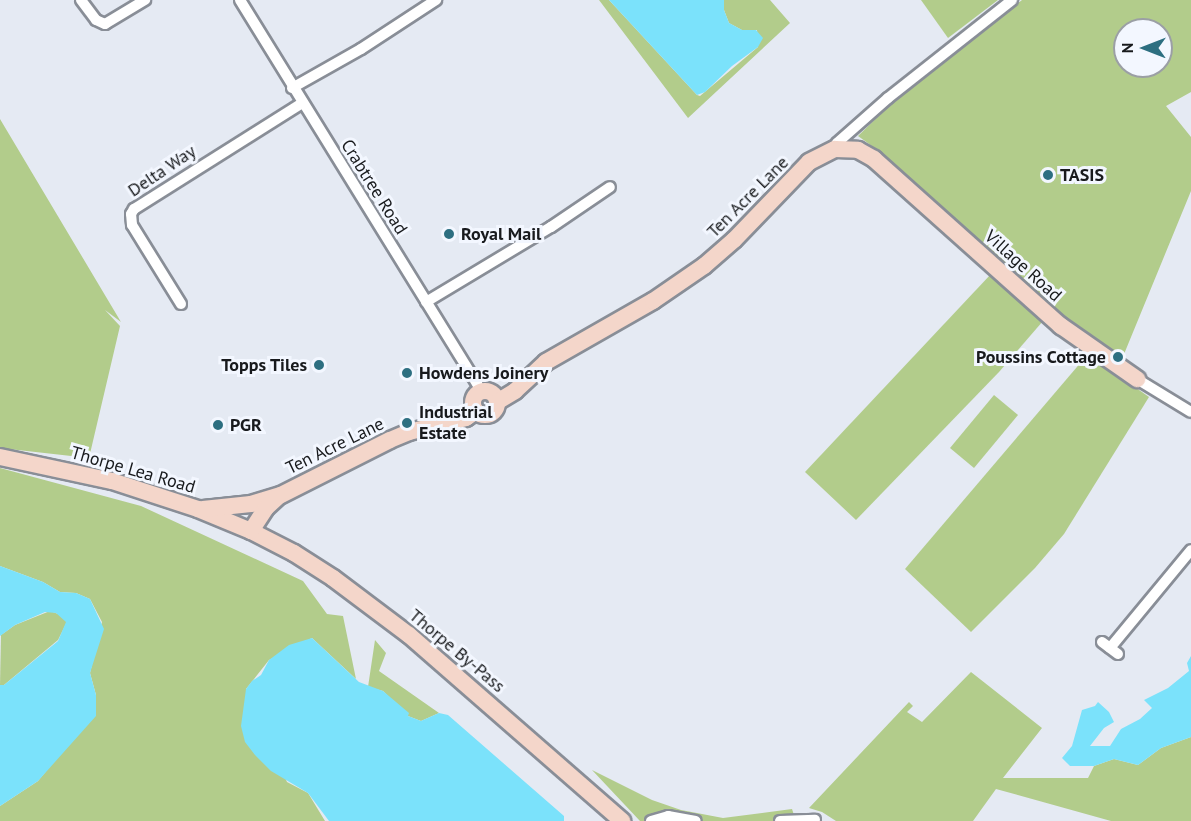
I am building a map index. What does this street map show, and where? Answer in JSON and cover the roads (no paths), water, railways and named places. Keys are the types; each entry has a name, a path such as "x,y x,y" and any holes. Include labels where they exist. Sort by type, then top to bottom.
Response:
{"street":[{"path":"81,0 96,20 105,24 146,0"},
{"name":"Crabtree Road","path":"240,0 292,88 477,383 480,393"},
{"path":"292,88 361,49 436,0"},
{"name":"Ten Acre Lane","path":"497,402 515,391 546,362 653,301 704,266 741,234 809,162 835,149 837,143 888,98 1012,0"},
{"name":"Delta Way","path":"180,304 132,225 131,214 134,209 302,103"},
{"name":"Village Road","path":"835,149 858,150 874,159 1061,326 1137,379 1191,412"},
{"path":"426,302 551,227 610,187"},
{"path":"480,393 492,394 497,402 490,414 485,415 476,411 474,399 480,393"},
{"name":"Ten Acre Lane","path":"198,509 251,504 281,495 390,440 410,432 466,418 476,411"},
{"name":"Thorpe Lea Road","path":"0,457 112,481 198,509 251,531"},
{"name":"Ten Acre Lane","path":"251,531 266,508 281,495"},
{"name":"Thorpe By-Pass","path":"251,531 294,553 376,608 463,680 622,821"},
{"path":"1110,648 1190,552"},
{"path":"651,821 668,816 696,821"},
{"path":"780,821 814,820"}],"water":[{"path":"609,0 724,0 724,10 729,23 742,30 756,30 763,38 758,47 732,66 705,92 697,95"},
{"path":"0,566 43,582 60,592 76,593 90,599 104,629 90,673 96,695 96,716 38,781 0,806 0,685 4,685 58,641 66,622 56,613 45,612 15,625 0,636"},
{"path":"312,638 359,682 383,691 409,713 408,716 421,721 439,713 448,715 564,816 564,821 329,821 308,793 271,771 255,755 245,742 241,726 246,689 252,681 261,675 269,660 289,645"},
{"path":"1191,656 1191,737 1161,748 1138,765 1114,759 1094,766 1070,766 1062,758 1072,746 1082,710 1095,706 1098,702 1109,712 1114,722 1104,728 1090,746 1110,746 1121,729 1140,719 1152,708 1144,700 1168,688 1189,671 1187,663"}],"place":[{"name":"TASIS","path":"1048,175"},
{"name":"Royal Mail","path":"449,234"},
{"name":"Poussins Cottage","path":"1118,357"},
{"name":"Topps Tiles","path":"319,365"},
{"name":"Howdens Joinery","path":"407,373"},
{"name":"Industrial Estate","path":"407,423"},
{"name":"PGR","path":"218,425"}]}
